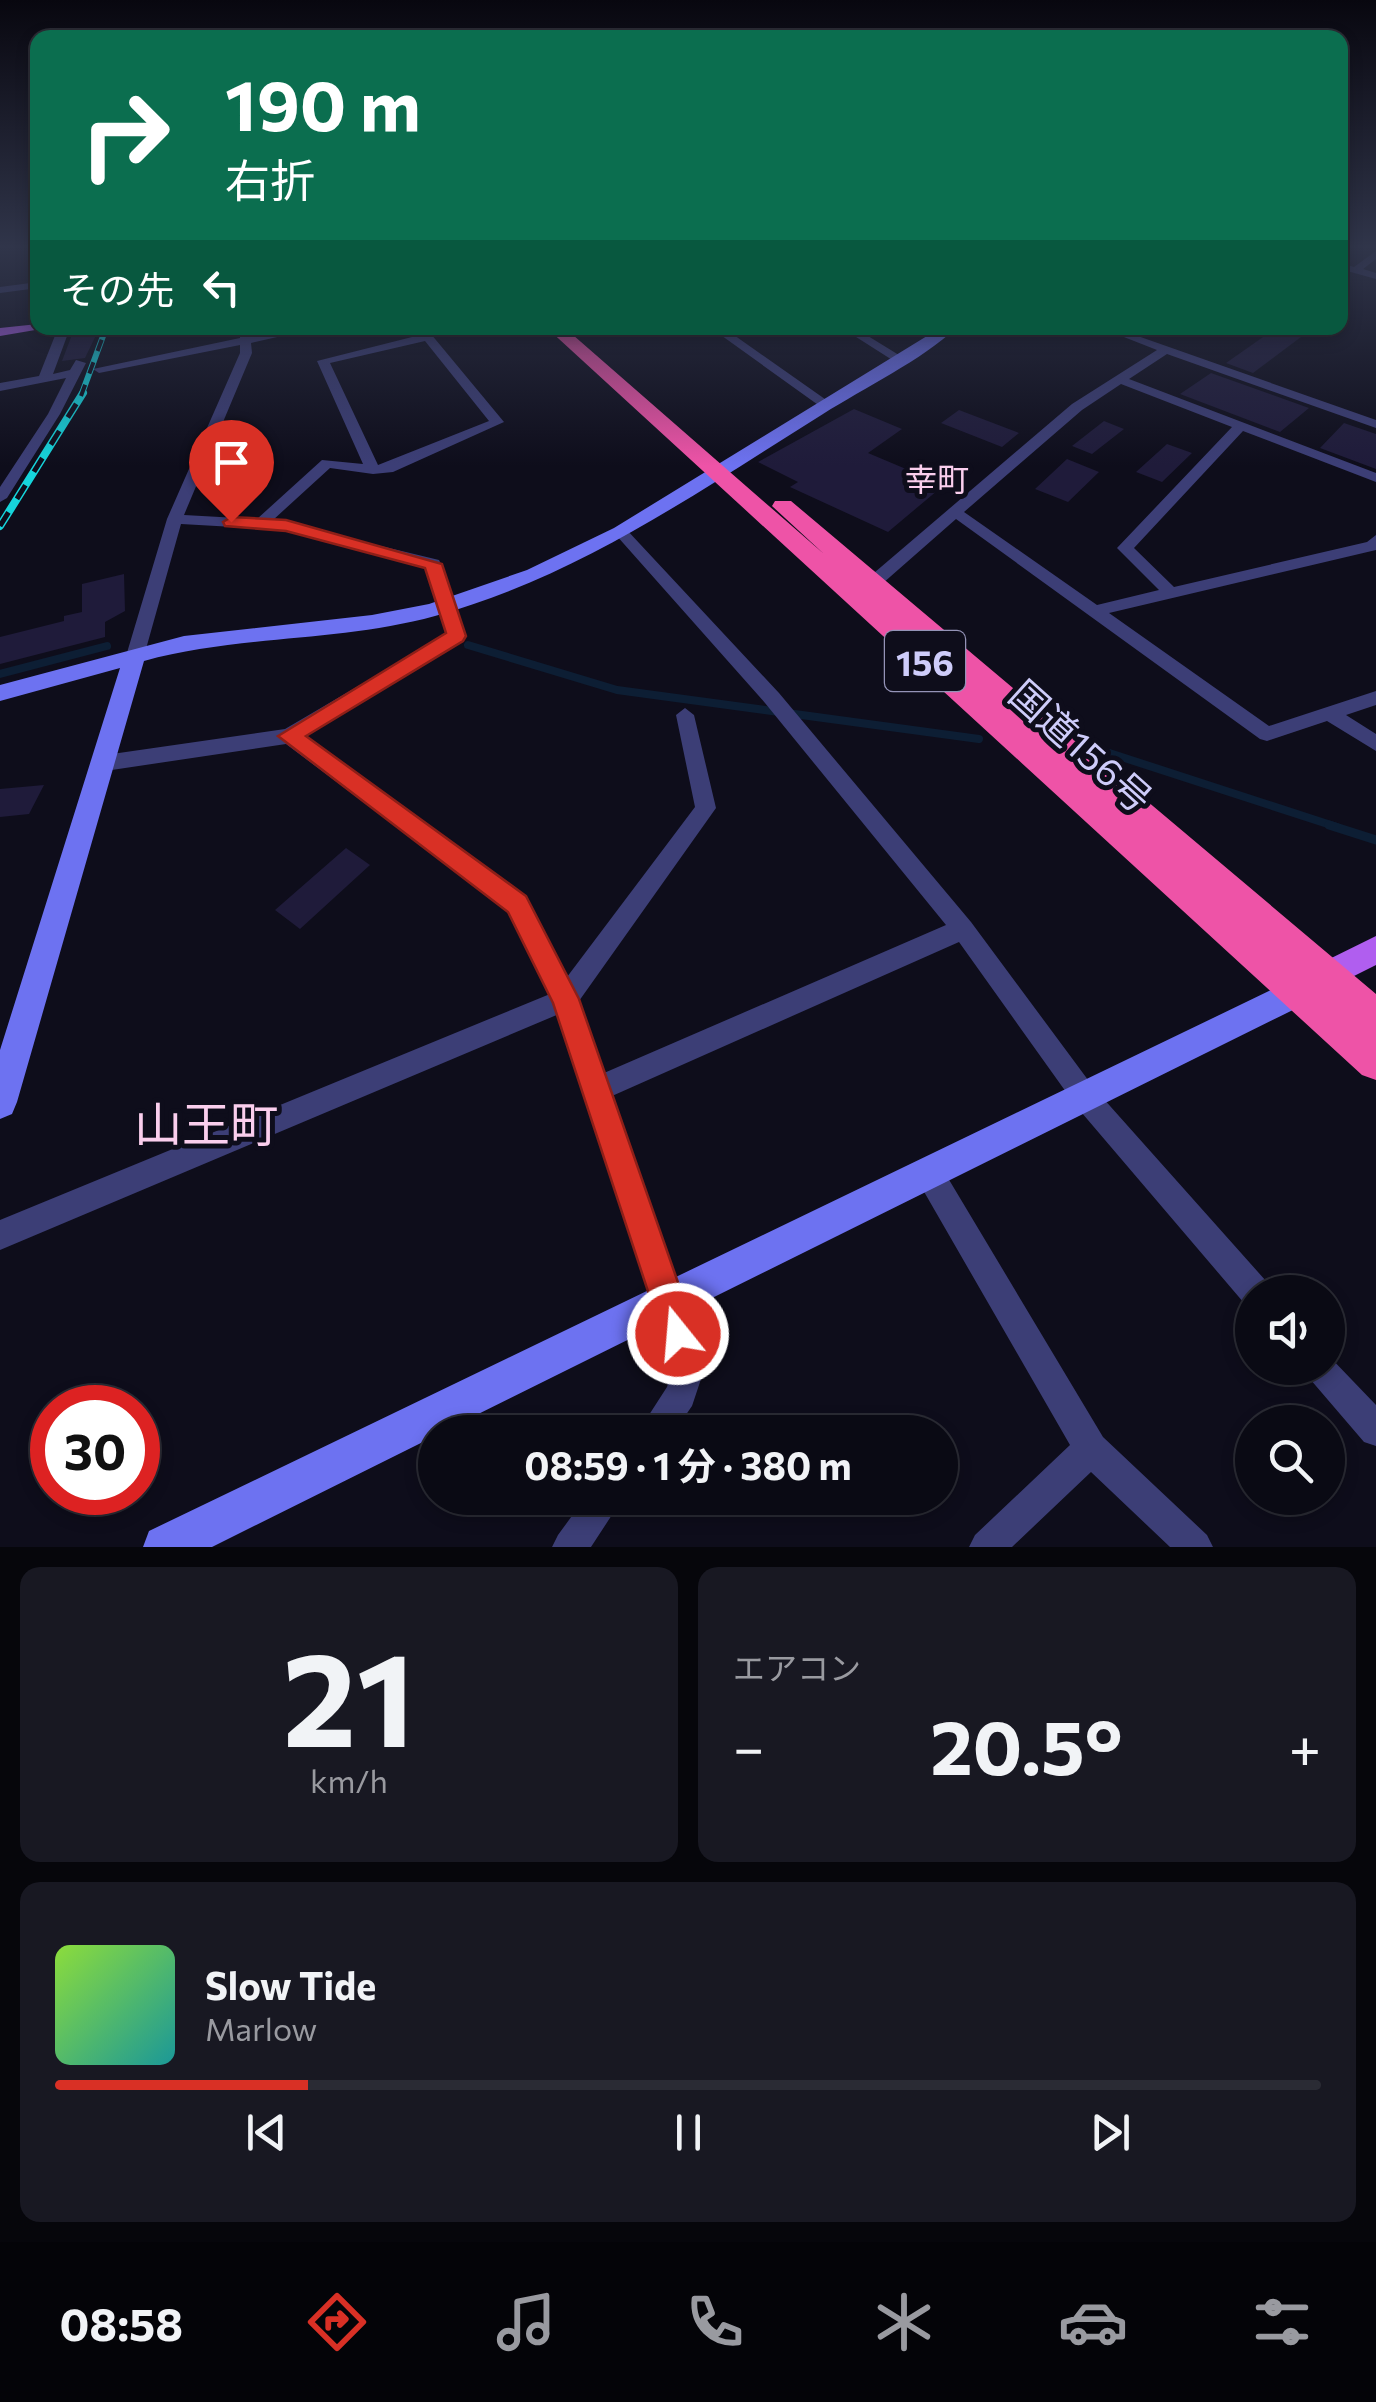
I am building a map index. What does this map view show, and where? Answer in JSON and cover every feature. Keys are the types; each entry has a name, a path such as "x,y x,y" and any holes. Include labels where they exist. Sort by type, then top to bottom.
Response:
{"highway":[{"name":"国道156号","path":"564,335 725,466"},
{"name":"国道156号","path":"584,335 725,466 1311,984 1376,1062"},
{"name":"国道156号","path":"1311,984 1376,1018"}],"main road":[{"path":"0,332 30,329"},
{"path":"1311,984 1376,950"}],"street":[{"path":"44,380 61,335"},
{"path":"99,369 242,335"},
{"path":"0,1102 106,763 174,519 246,335"},
{"path":"374,470 322,361 413,335"},
{"path":"260,524 327,463 388,469 497,422 426,335"},
{"path":"726,335 826,404"},
{"path":"860,335 901,360"},
{"path":"0,693 184,644 372,622 448,606 534,575 621,532 938,335"},
{"path":"1126,335 1376,424"},
{"path":"864,590 1077,407 1166,349"},
{"path":"0,387 44,380 78,368 0,498"},
{"path":"1120,380 1376,478"},
{"path":"1171,593 1125,548 1241,426"},
{"path":"955,512 1266,734 1376,698"},
{"path":"106,763 289,736 456,636 433,564 353,540 260,524 174,519"},
{"path":"621,532 772,698 963,928 1084,1097 1241,1275"},
{"path":"1094,610 1375,544"},
{"path":"1329,713 1376,744"},
{"path":"0,1234 566,999 706,808 685,715"},
{"path":"289,736 517,904 566,999 689,1367 681,1395 666,1415"},
{"path":"596,1090 963,928"},
{"path":"165,1547 1311,984"},
{"path":"929,1173 1091,1449 1195,1547"},
{"path":"1336,1385 1376,1430"},
{"path":"987,1547 1091,1449"},
{"path":"570,1547 594,1515"}],"building":[{"path":"72,335 96,335 85,358 62,361"},
{"path":"1266,335 1304,335 1253,373 1226,363"},
{"path":"1211,373 1309,408 1280,432 1180,394"},
{"path":"854,409 902,429 868,453 944,485 888,532 790,487 798,482 758,462"},
{"path":"959,410 1019,433 1002,447 941,423"},
{"path":"1104,421 1124,429 1092,454 1072,446"},
{"path":"1344,423 1376,434 1376,469 1320,448"},
{"path":"1167,444 1192,453 1162,482 1136,472"},
{"path":"1067,459 1099,472 1068,502 1035,489"},
{"path":"124,574 125,611 105,622 105,637 0,664 0,637 64,621 64,616 82,612 82,584"},
{"path":"44,785 29,814 0,817 0,789"},
{"path":"346,848 370,865 300,929 275,910"}],"waterway":[{"path":"468,645 617,690 979,739"},
{"path":"0,674 107,646"},
{"path":"1097,749 1337,827"},
{"path":"1329,825 1376,840"}],"railway":[{"path":"81,396 103,335"},
{"path":"0,526 83,393"}],"district":[{"name":"幸町","path":"937,478"},
{"name":"山王町","path":"206,1122"}],"route":[{"path":"231,522 286,526 353,540 433,564 456,636 289,736 517,904 566,999 678,1334"}]}
